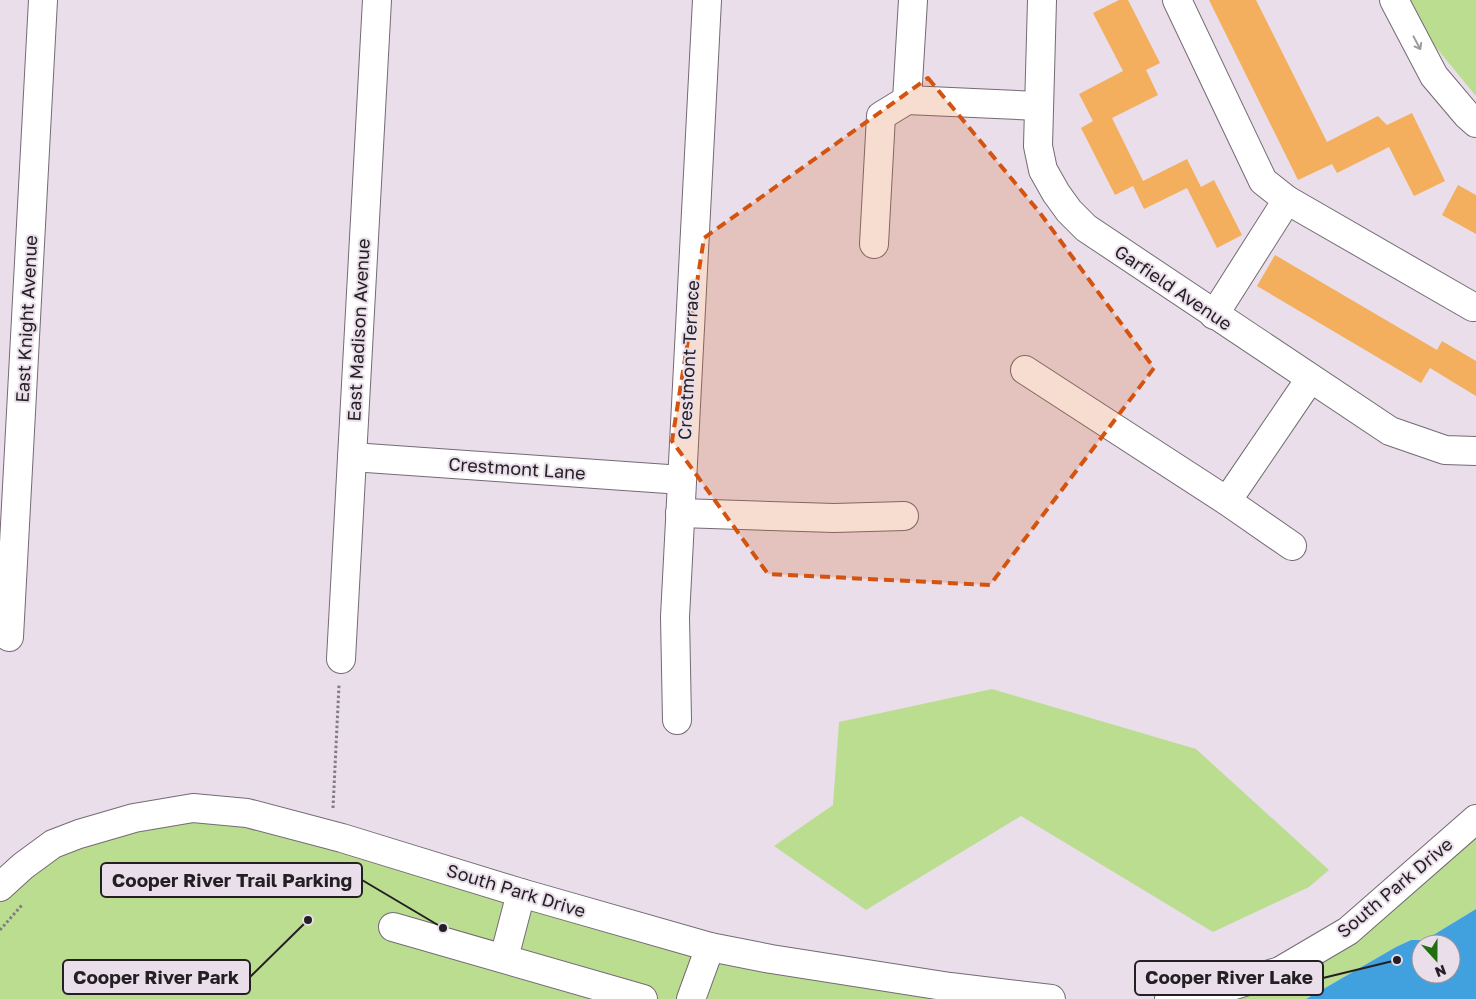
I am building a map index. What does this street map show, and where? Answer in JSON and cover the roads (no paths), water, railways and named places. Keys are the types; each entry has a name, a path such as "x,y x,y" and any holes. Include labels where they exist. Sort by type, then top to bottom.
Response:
{"street":[{"name":"East Knight Avenue","path":"9,637 43,0"},
{"name":"East Madison Avenue","path":"341,659 377,0"},
{"name":"Crestmont Terrace","path":"677,720 675,617 707,0"},
{"path":"907,100 913,0"},
{"name":"Garfield Avenue","path":"1042,0 1038,146 1043,170 1069,212 1086,228 1390,431 1445,450 1476,451"},
{"path":"1177,0 1263,181 1287,200 1473,307"},
{"path":"1394,0 1434,76 1476,123"},
{"path":"874,244 881,116 907,100 1038,106"},
{"path":"1214,315 1287,200"},
{"path":"1025,370 1227,500 1292,546"},
{"path":"1227,500 1310,379"},
{"name":"Crestmont Lane","path":"352,457 682,480"},
{"path":"680,513 834,518 904,516"},
{"name":"South Park Drive","path":"0,888 23,866 53,844 79,834 134,818 193,808 247,813 331,835 521,893 710,947 771,959 940,985 1051,999"},
{"name":"South Park Drive","path":"1169,999 1228,987 1280,971 1348,931 1476,819"},
{"path":"504,958 521,893"},
{"path":"393,927 643,999"},
{"path":"692,999 710,947"}],"water":[{"path":"1476,909 1476,999 1306,999 1411,940 1411,984 1461,984 1461,934 1435,934"}],"place":[{"name":"Cooper River Park","path":"308,920"},
{"name":"Cooper River Trail Parking","path":"443,928"},
{"name":"Cooper River Lake","path":"1397,960"}]}
